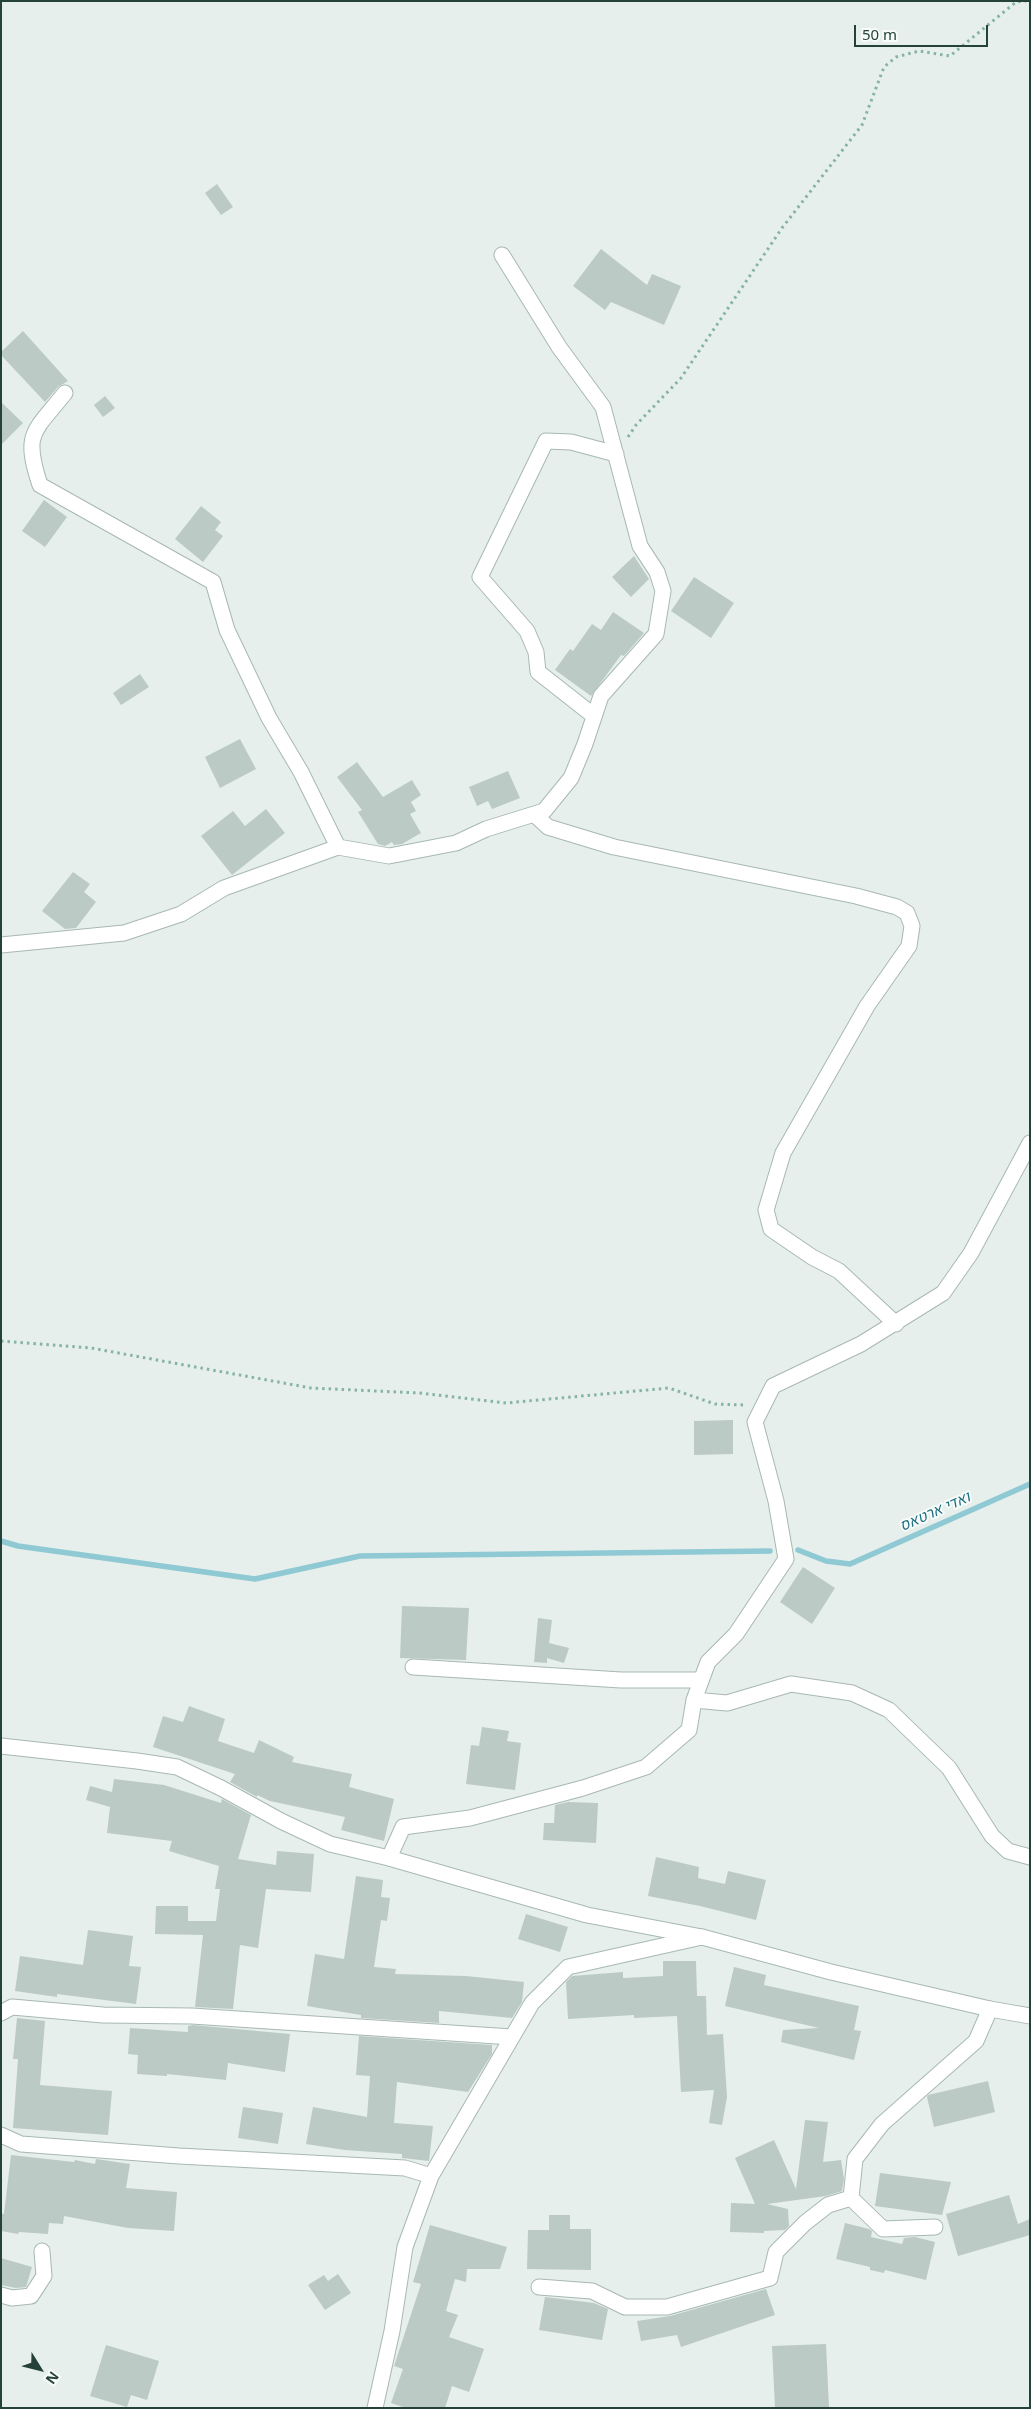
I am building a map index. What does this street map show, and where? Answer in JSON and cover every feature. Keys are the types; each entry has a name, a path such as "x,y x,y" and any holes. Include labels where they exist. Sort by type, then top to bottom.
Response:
{"street":[{"path":"1,945 124,933 181,914 224,888 338,847 388,856 456,844 486,829 544,811 571,778 601,696 656,634 663,592 657,572 640,546 603,407 559,348 502,255"},
{"path":"65,393 31,439 31,458 40,485 213,582 227,630 269,718 301,772 338,847"},
{"path":"594,716 538,672 536,652 527,631 480,577 546,442 571,442 616,454"},
{"path":"534,814 548,826 614,847 856,896 897,907 907,912 912,926 909,946 866,1006 783,1153 766,1210 771,1229 839,1271 896,1324"},
{"path":"389,1858 403,1827 470,1818 583,1788 646,1767 689,1730 694,1700 708,1662 736,1634 786,1559 776,1501 755,1422 773,1386 861,1344 896,1324 943,1293 971,1253 1030,1143"},
{"path":"413,1667 621,1680 701,1680"},
{"path":"694,1700 727,1703 791,1684 852,1693 889,1710 949,1768 992,1836 1008,1851 1030,1857"},
{"path":"1,1746 137,1761 177,1768 221,1788 281,1822 330,1844 389,1858 587,1915 702,1937 831,1972 990,2009 1030,2016"},
{"path":"375,2408 392,2331 405,2248 431,2176 532,2003 568,1967 702,1937"},
{"path":"1,2013 12,2008 103,2016 192,2016 512,2037"},
{"path":"935,2227 883,2229 867,2216 851,2198 855,2159 882,2124 976,2041 990,2009"},
{"path":"1,2135 21,2144 179,2156 405,2168 431,2176"},
{"path":"539,2287 592,2291 625,2306 667,2307 770,2278 776,2252 805,2222 828,2205 851,2198"},
{"path":"1,2295 12,2298 31,2296 44,2276 42,2251"}],"path":[{"path":"616,454 636,425 681,378 782,228 862,125 884,67 896,57 919,51 950,56 1016,2 1026,1"},
{"path":"1,1341 91,1348 311,1388 419,1393 506,1403 669,1388 715,1404 763,1406"}],"building":[{"path":"217,184 233,207 221,215 205,193"},
{"path":"601,249 647,285 652,274 681,286 664,325 611,302 605,310 573,286"},
{"path":"23,331 68,381 58,387 45,402 1,355 1,352"},
{"path":"105,396 115,408 103,417 94,405"},
{"path":"1,402 23,423 1,445"},
{"path":"44,500 67,517 45,547 22,531"},
{"path":"201,506 221,522 215,530 223,536 203,562 175,539"},
{"path":"634,556 649,579 631,597 612,577"},
{"path":"694,577 734,603 711,638 671,611"},
{"path":"613,612 644,633 624,656 621,655 591,696 555,670 570,649 573,651 592,624 601,630"},
{"path":"140,674 149,687 121,705 113,693"},
{"path":"240,739 256,769 220,788 205,757"},
{"path":"357,762 383,797 412,780 421,795 411,802 416,811 410,814 421,833 402,844 394,845 392,842 385,846 378,844 358,812 362,810 337,777"},
{"path":"508,771 520,798 492,809 488,801 477,806 469,787"},
{"path":"266,809 285,833 232,875 201,836 233,811 245,826"},
{"path":"73,872 90,884 84,892 96,902 76,928 65,929 42,911"},
{"path":"733,1420 733,1454 694,1455 694,1421"},
{"path":"803,1567 835,1588 812,1624 780,1602"},
{"path":"402,1606 469,1608 466,1660 400,1658"},
{"path":"538,1618 552,1620 549,1643 569,1648 564,1663 547,1658 547,1663 534,1662"},
{"path":"189,1706 225,1719 218,1741 254,1753 259,1740 294,1757 292,1762 352,1774 349,1787 394,1799 384,1841 341,1830 345,1817 270,1801 257,1795 257,1797 230,1782 235,1774 153,1747 163,1716 183,1722"},
{"path":"482,1727 509,1731 507,1741 521,1743 515,1790 466,1784 471,1745 479,1746"},
{"path":"114,1779 164,1785 221,1803 222,1799 251,1815 238,1859 276,1865 277,1851 314,1854 311,1892 266,1889 258,1948 240,1945 233,2009 195,2007 203,1935 155,1934 156,1906 188,1906 188,1921 216,1921 220,1889 215,1889 219,1866 169,1851 172,1841 107,1833 110,1807 86,1800 90,1786 112,1792"},
{"path":"568,1802 598,1803 596,1843 543,1840 544,1823 554,1823 555,1805"},
{"path":"656,1857 699,1867 698,1878 725,1884 728,1871 766,1880 756,1920 700,1906 648,1896"},
{"path":"356,1876 383,1880 381,1897 390,1898 387,1921 381,1920 374,1967 396,1969 395,1974 466,1976 524,1982 522,2002 512,2018 439,2011 439,2023 361,2018 361,2015 307,2006 315,1954 344,1959"},
{"path":"526,1914 568,1927 560,1952 518,1939"},
{"path":"88,1930 133,1936 129,1966 141,1967 136,2004 57,1994 57,1997 15,1991 20,1956 83,1965"},
{"path":"663,1961 696,1961 697,1996 706,1996 707,2035 723,2034 727,2097 722,2125 709,2123 714,2090 681,2092 677,2016 634,2018 634,2015 568,2019 566,1982 572,1976 623,1972 623,1978 663,1976"},
{"path":"734,1967 766,1975 764,1985 859,2006 854,2030 861,2031 854,2060 781,2042 783,2030 819,2028 725,2006"},
{"path":"17,2018 45,2021 40,2085 112,2091 108,2135 13,2128 18,2059 13,2059"},
{"path":"188,2026 290,2034 285,2072 228,2063 226,2080 167,2074 167,2076 137,2074 138,2055 128,2054 130,2028 188,2032"},
{"path":"359,2036 492,2045 492,2054 468,2092 397,2082 394,2123 433,2126 429,2161 402,2158 402,2154 345,2150 306,2144 313,2107 367,2117 370,2076 356,2075"},
{"path":"988,2081 995,2112 934,2127 928,2095"},
{"path":"243,2107 283,2113 278,2144 238,2138"},
{"path":"805,2120 828,2122 823,2162 841,2160 844,2179 842,2191 826,2196 767,2204 788,2209 789,2226 785,2230 764,2231 764,2233 730,2232 731,2203 755,2204 735,2158 774,2140 796,2189"},
{"path":"11,2155 74,2162 75,2160 95,2164 96,2159 130,2164 126,2188 177,2192 174,2231 128,2228 64,2216 63,2224 49,2223 48,2234 19,2232 18,2234 1,2231 1,2213 4,2214"},
{"path":"880,2173 951,2182 942,2215 875,2206"},
{"path":"1009,2195 1018,2224 1030,2219 1030,2235 958,2256 946,2214"},
{"path":"549,2215 570,2215 570,2229 591,2229 591,2270 527,2269 528,2230 549,2230"},
{"path":"845,2223 869,2229 872,2231 871,2237 902,2244 904,2238 915,2237 935,2242 926,2280 885,2270 884,2273 870,2270 870,2267 836,2259"},
{"path":"430,2225 507,2247 500,2269 467,2269 466,2282 455,2279 446,2311 458,2315 449,2337 484,2349 469,2392 452,2386 445,2408 406,2408 391,2403 403,2369 394,2366 421,2284 413,2282"},
{"path":"1,2258 32,2267 26,2287 16,2288 1,2285"},
{"path":"338,2274 351,2293 325,2310 308,2285 324,2275 328,2281"},
{"path":"766,2289 775,2315 681,2347 677,2335 641,2341 637,2321 670,2316"},
{"path":"545,2297 594,2303 608,2309 602,2340 539,2330"},
{"path":"826,2344 829,2407 775,2408 772,2346"},
{"path":"106,2345 159,2361 147,2400 131,2395 127,2407 90,2396"}],"waterway":[{"name":"ואדי ארטאס","path":"798,1550 826,1561 850,1564 1030,1484"},
{"path":"1,1541 18,1546 255,1579 360,1556 770,1551"}]}
